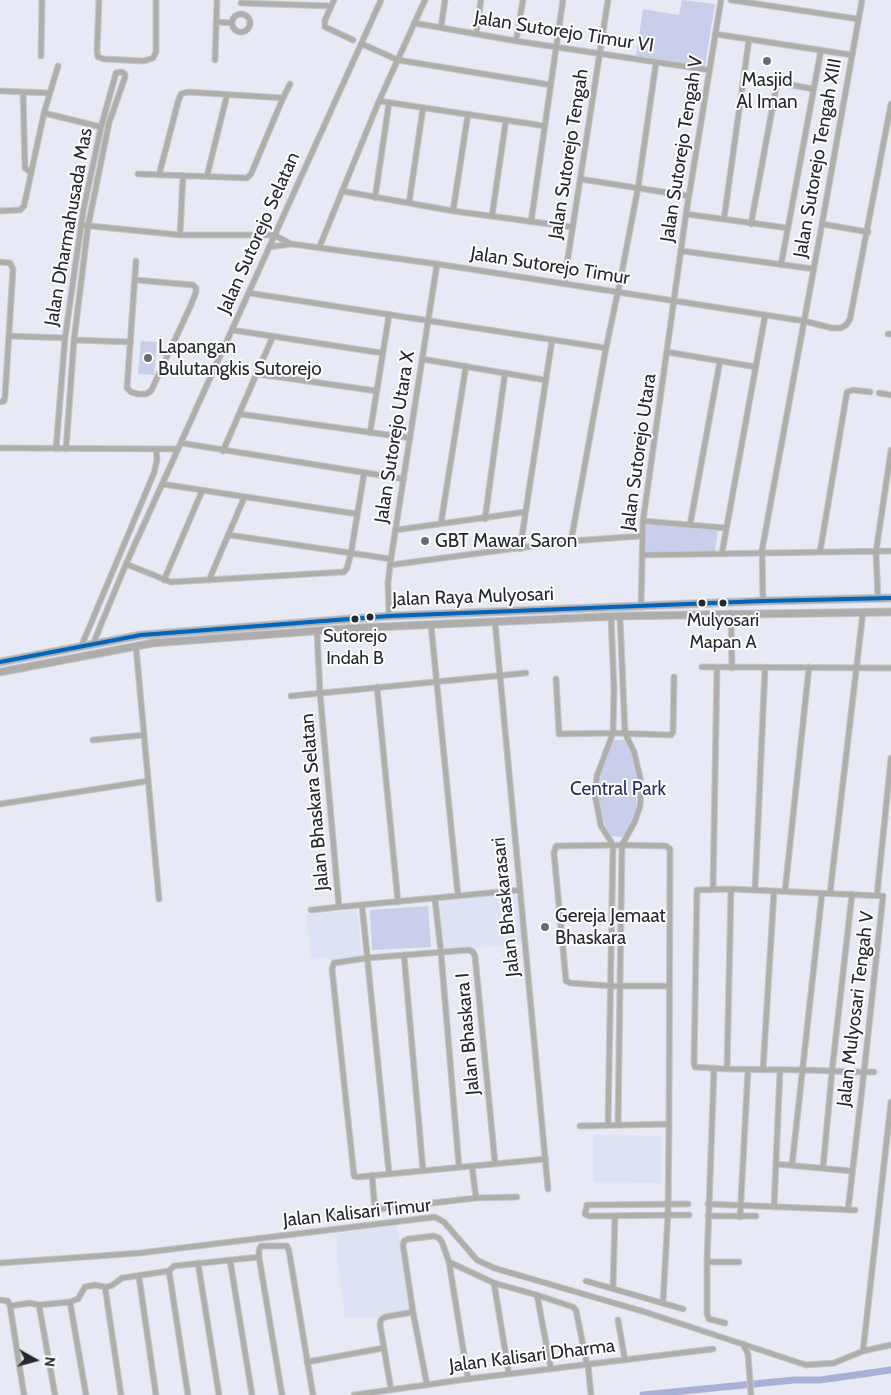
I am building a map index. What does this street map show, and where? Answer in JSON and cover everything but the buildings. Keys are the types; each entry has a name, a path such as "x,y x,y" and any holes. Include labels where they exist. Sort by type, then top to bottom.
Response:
{"main road":[{"name":"Jalan Raya Mulyosari","path":"0,662 141,635 390,616 763,601 891,598"},
{"path":"748,602 749,613"},
{"name":"Jalan Raya Mulyosari","path":"0,672 153,643 269,635 456,623 620,616 891,612"},
{"path":"455,614 456,623"},
{"path":"283,625 284,634"},
{"path":"268,626 269,635"},
{"path":"34,655 37,664"}],"street":[{"path":"41,56 42,0"},
{"path":"99,0 98,57 144,61 153,58 156,52 156,0"},
{"path":"215,60 217,0"},
{"name":"Jalan Sutorejo Selatan","path":"93,644 126,564 381,0"},
{"path":"320,248 379,101 425,0"},
{"path":"441,27 445,0"},
{"path":"476,34 481,0"},
{"path":"516,41 523,0"},
{"path":"531,222 557,47 562,0"},
{"name":"Jalan Sutorejo Tengah","path":"564,284 608,0"},
{"name":"Jalan Sutorejo Tengah V","path":"675,302 686,214 721,0"},
{"path":"731,0 858,19"},
{"name":"Jalan Sutorejo Tengah XIII","path":"763,601 762,553 862,0"},
{"path":"241,14 242,2 333,3 325,20 325,27 353,40"},
{"path":"241,14 247,16 250,21 248,30 242,32 236,31 232,23 236,16 241,14"},
{"path":"216,22 232,23"},
{"name":"Jalan Sutorejo Timur VI","path":"414,23 516,41 709,70"},
{"path":"715,34 852,54"},
{"path":"724,219 749,39"},
{"path":"362,44 398,60 551,85"},
{"path":"781,265 821,50"},
{"path":"571,541 606,348 638,188 656,63"},
{"path":"0,211 23,209 44,113 58,66"},
{"name":"Jalan Dharmahusada Mas","path":"56,449 65,338 81,225 101,126 116,73 122,72 125,74 125,77 109,123 88,226 74,340 66,449"},
{"path":"744,76 814,89"},
{"path":"751,224 777,83"},
{"path":"138,174 247,178 250,176 290,84"},
{"path":"0,91 50,93"},
{"path":"23,92 24,168 29,171 33,168"},
{"path":"159,175 181,94 188,92 283,98"},
{"path":"207,176 227,95"},
{"path":"379,101 544,126"},
{"path":"375,198 389,103"},
{"path":"822,224 868,232 891,104"},
{"path":"410,203 423,108"},
{"path":"44,113 101,126"},
{"path":"453,211 468,114"},
{"path":"492,216 506,120"},
{"path":"180,235 183,176"},
{"path":"580,179 690,196"},
{"path":"342,191 453,211 572,228"},
{"path":"686,214 788,228"},
{"path":"81,225 180,235 274,235"},
{"name":"Jalan Sutorejo Timur","path":"269,247 292,244 437,264 804,321 838,328 848,323 850,319 868,232"},
{"name":"Jalan Sutorejo Timur","path":"274,235 292,244"},
{"path":"682,251 814,269"},
{"path":"136,260 127,388 131,392 146,394 151,391 196,292 196,288 193,285 136,280"},
{"path":"0,262 10,263 13,269 5,397 4,401 0,402"},
{"name":"Jalan Sutorejo Utara X","path":"390,616 388,583 437,264"},
{"path":"249,293 389,315 429,319 606,348"},
{"name":"Jalan Sutorejo Utara","path":"641,607 643,521 675,302"},
{"path":"370,433 389,315"},
{"path":"722,553 765,316"},
{"path":"232,330 382,353"},
{"path":"9,336 65,338"},
{"path":"223,451 273,336"},
{"path":"74,340 131,342"},
{"path":"520,549 552,340"},
{"path":"667,352 756,367"},
{"path":"422,359 545,380"},
{"path":"690,525 720,361"},
{"path":"441,524 466,366"},
{"path":"485,519 505,373"},
{"path":"258,374 376,391"},
{"path":"820,552 847,392 853,390 870,392"},
{"path":"880,393 891,395"},
{"path":"240,414 410,438"},
{"path":"181,443 404,479"},
{"path":"0,448 178,449"},
{"path":"80,647 154,473 157,460 156,449"},
{"path":"878,598 876,552 891,450"},
{"path":"126,564 173,582 344,572 348,568 364,474"},
{"path":"162,484 357,514"},
{"path":"164,580 202,491"},
{"path":"209,580 244,498"},
{"path":"396,530 525,512"},
{"path":"643,521 726,528"},
{"path":"228,536 351,553 391,562 520,549 571,541 642,536"},
{"path":"642,555 891,551"},
{"path":"830,894 863,612"},
{"path":"731,613 732,668"},
{"path":"618,1125 622,845 635,821 640,806 641,792 634,752 625,733 620,616"},
{"path":"608,1125 613,845 601,826 595,795 600,767 613,733 614,688 611,617"},
{"name":"Jalan Bhaskarasari","path":"495,622 548,1189"},
{"path":"431,625 458,896"},
{"name":"Jalan Bhaskara Selatan","path":"317,632 320,693 339,907 520,890"},
{"path":"136,647 159,900"},
{"path":"702,667 891,668"},
{"path":"785,892 809,667"},
{"path":"713,889 717,668"},
{"path":"755,890 765,668"},
{"name":"Jalan Bhaskara Selatan","path":"291,696 526,673"},
{"path":"556,679 559,734 672,734 674,677"},
{"path":"377,688 398,902"},
{"path":"614,688 624,688"},
{"path":"93,740 144,735"},
{"name":"Jalan Mulyosari Tengah V","path":"848,1210 884,897 877,896 891,758"},
{"path":"0,804 148,781"},
{"path":"663,1302 668,1214 670,850 666,846 622,845 561,845 555,848 566,980 570,983 611,986 669,986"},
{"path":"727,1069 731,889"},
{"path":"874,1072 714,1069 697,1068 694,1064 697,890 731,889 877,896"},
{"path":"763,1070 774,891"},
{"path":"792,1165 822,893"},
{"path":"823,1168 852,894"},
{"path":"435,899 459,1167"},
{"path":"362,905 389,1173"},
{"path":"311,910 339,907"},
{"name":"Jalan Bhaskara I","path":"372,1175 356,1177 352,1174 332,969 335,963 367,958 470,950 475,956 495,1163"},
{"path":"404,955 423,1170"},
{"path":"714,1069 706,1262 707,1314 708,1318 725,1323"},
{"path":"740,1216 748,1070"},
{"path":"774,1207 780,1070"},
{"path":"863,1351 891,1102"},
{"path":"580,1126 669,1124"},
{"path":"375,1210 372,1175 546,1159"},
{"path":"776,1164 851,1171"},
{"path":"472,1166 476,1198"},
{"path":"336,1214 476,1198 517,1197"},
{"path":"688,1204 587,1205 585,1206 585,1214 588,1216 689,1215"},
{"path":"708,1204 855,1210"},
{"path":"613,1288 614,1216"},
{"path":"708,1216 756,1216"},
{"name":"Jalan Kalisari Timur","path":"0,1263 140,1254 435,1217 442,1220 477,1260 494,1268 743,1343 795,1362 811,1365 840,1361 863,1351 891,1345"},
{"path":"427,1385 403,1245 404,1241 408,1239 437,1236 442,1242 449,1262 468,1379"},
{"path":"282,1395 259,1248 283,1244 288,1248 313,1395"},
{"path":"10,1306 30,1303 39,1305 70,1302 77,1300 83,1288 89,1286 111,1286 122,1278 139,1277 169,1271 174,1266 259,1257"},
{"path":"230,1260 252,1395"},
{"path":"449,1262 494,1283 573,1307 576,1310 589,1375 591,1395"},
{"path":"706,1262 739,1262"},
{"path":"198,1263 220,1395"},
{"path":"169,1271 188,1395"},
{"path":"139,1277 156,1395"},
{"path":"586,1281 683,1309"},
{"path":"494,1283 509,1374"},
{"path":"105,1287 121,1395"},
{"path":"537,1295 551,1369"},
{"path":"0,1300 8,1301 10,1306 24,1395"},
{"path":"70,1302 86,1395"},
{"path":"39,1305 55,1395"},
{"path":"391,1390 380,1321 385,1317 413,1312"},
{"path":"618,1320 625,1360"},
{"path":"743,1343 748,1354 751,1395"},
{"path":"307,1362 384,1348"},
{"name":"Jalan Kalisari Dharma","path":"354,1395 713,1349"}],"shaded area":[{"path":"516,893 522,943 444,952 438,902"},
{"path":"357,910 362,956 328,961 327,957 311,959 306,915"},
{"path":"594,1135 661,1136 661,1183 593,1182"},
{"path":"397,1224 413,1311 377,1317 345,1317 338,1265 337,1234"}],"green space":[{"path":"682,0 715,4 705,66 636,56 643,9 679,15"},
{"name":"Lapangan Bulutangkis Sutorejo","path":"141,341 157,342 154,375 138,374"},
{"path":"644,523 718,531 715,551 644,552"},
{"name":"Central Park","path":"614,740 624,740 628,746 637,779 636,808 622,837 611,836 599,806 598,791 603,764"},
{"path":"428,906 431,947 372,950 370,910"}],"waterway":[{"path":"643,1395 794,1380 820,1380 891,1370"}],"transit line":[{"path":"0,662 141,635 389,616 763,601 891,598"}],"place":[{"name":"Masjid Al Iman","path":"767,61"},
{"name":"Lapangan Bulutangkis Sutorejo","path":"148,358"},
{"name":"GBT Mawar Saron","path":"425,541"},
{"name":"Mulyosari Mapan A","path":"723,603"},
{"name":"Sutorejo Indah B","path":"355,619"},
{"name":"Gereja Jemaat Bhaskara","path":"545,927"}]}
